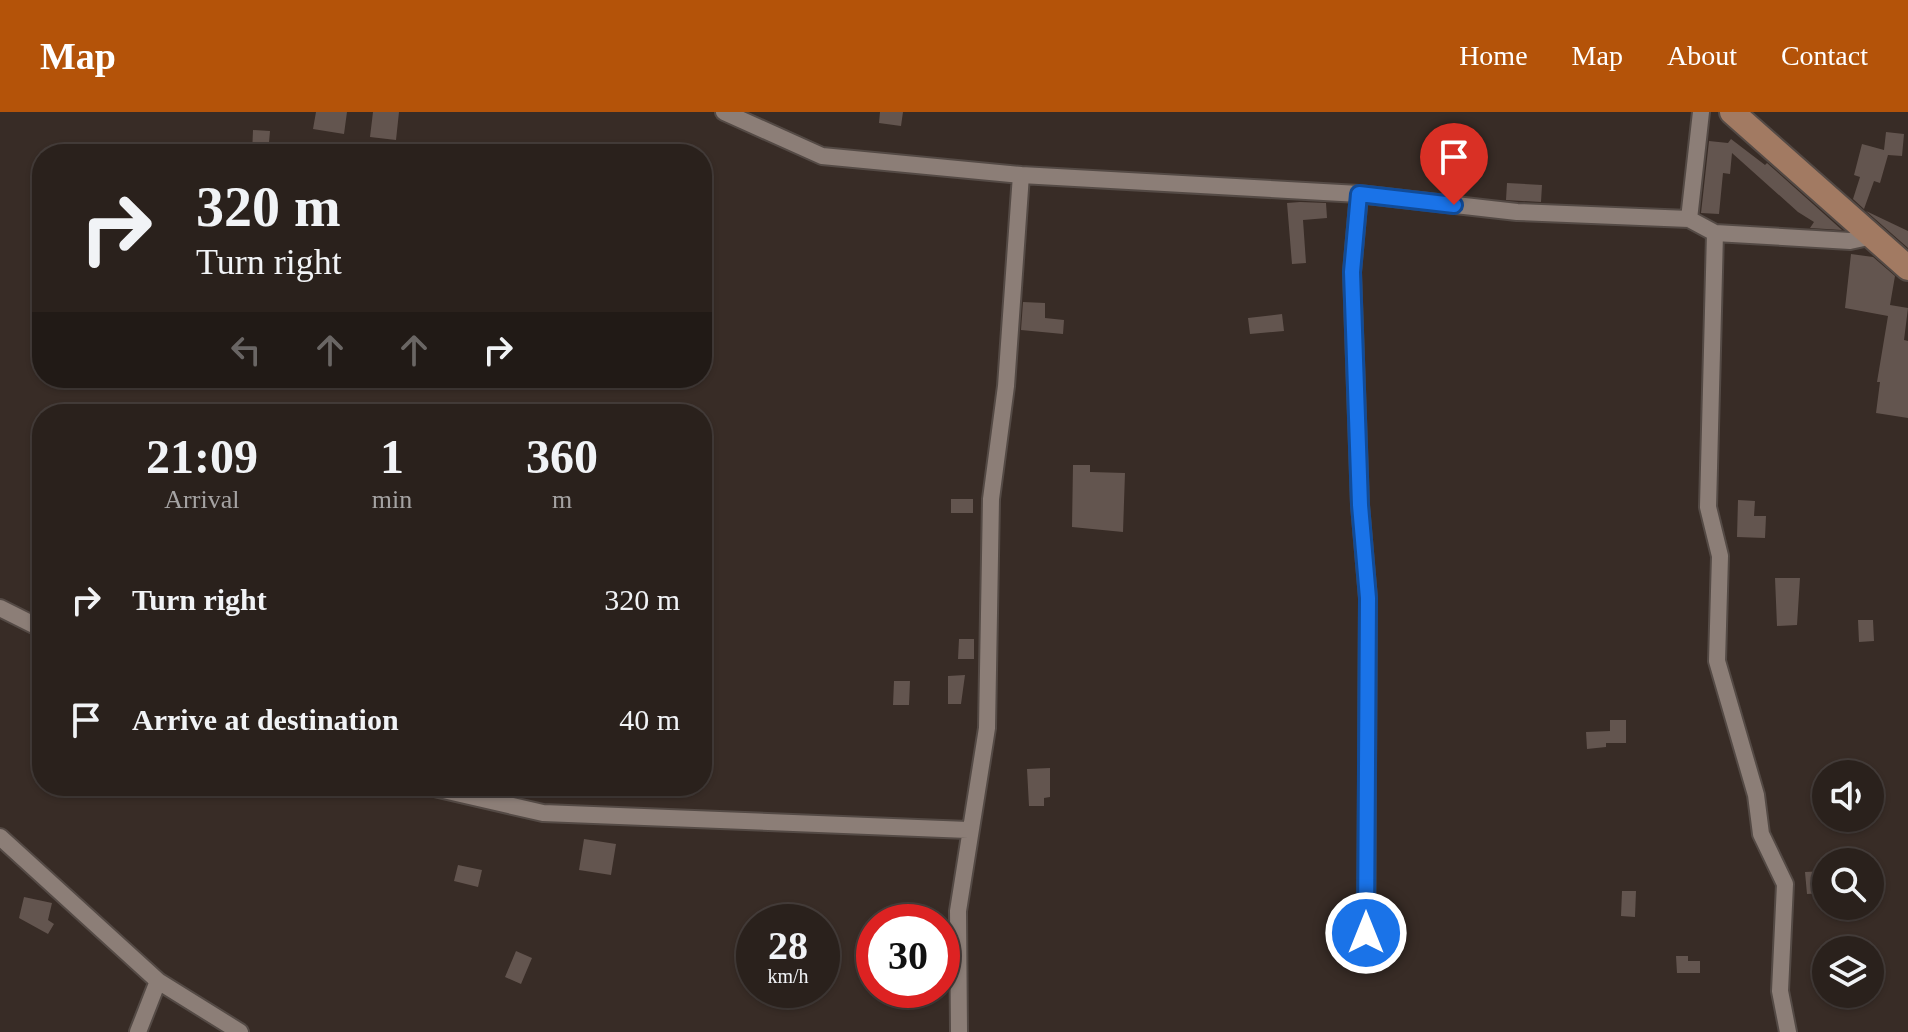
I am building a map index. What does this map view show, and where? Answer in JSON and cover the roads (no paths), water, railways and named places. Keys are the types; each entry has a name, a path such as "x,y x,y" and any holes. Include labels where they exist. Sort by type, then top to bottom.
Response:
{"main road":[{"path":"1732,112 1908,268"}],"street":[{"path":"724,112 822,156 1021,175 1359,194 1517,212 1689,219 1715,233 1850,241 1873,236"},
{"path":"1689,219 1701,112"},
{"path":"959,1032 958,911 968,830 987,728 991,499 1006,386 1021,175"},
{"path":"1359,194 1352,272 1360,505 1368,598 1366,963"},
{"path":"1715,233 1708,507 1720,556 1717,661 1756,795 1761,834 1785,884 1780,991 1788,1032"},
{"path":"0,608 32,624"},
{"path":"469,796 543,813 968,830"},
{"path":"0,837 158,981 240,1032"},
{"path":"138,1032 158,981"}]}
